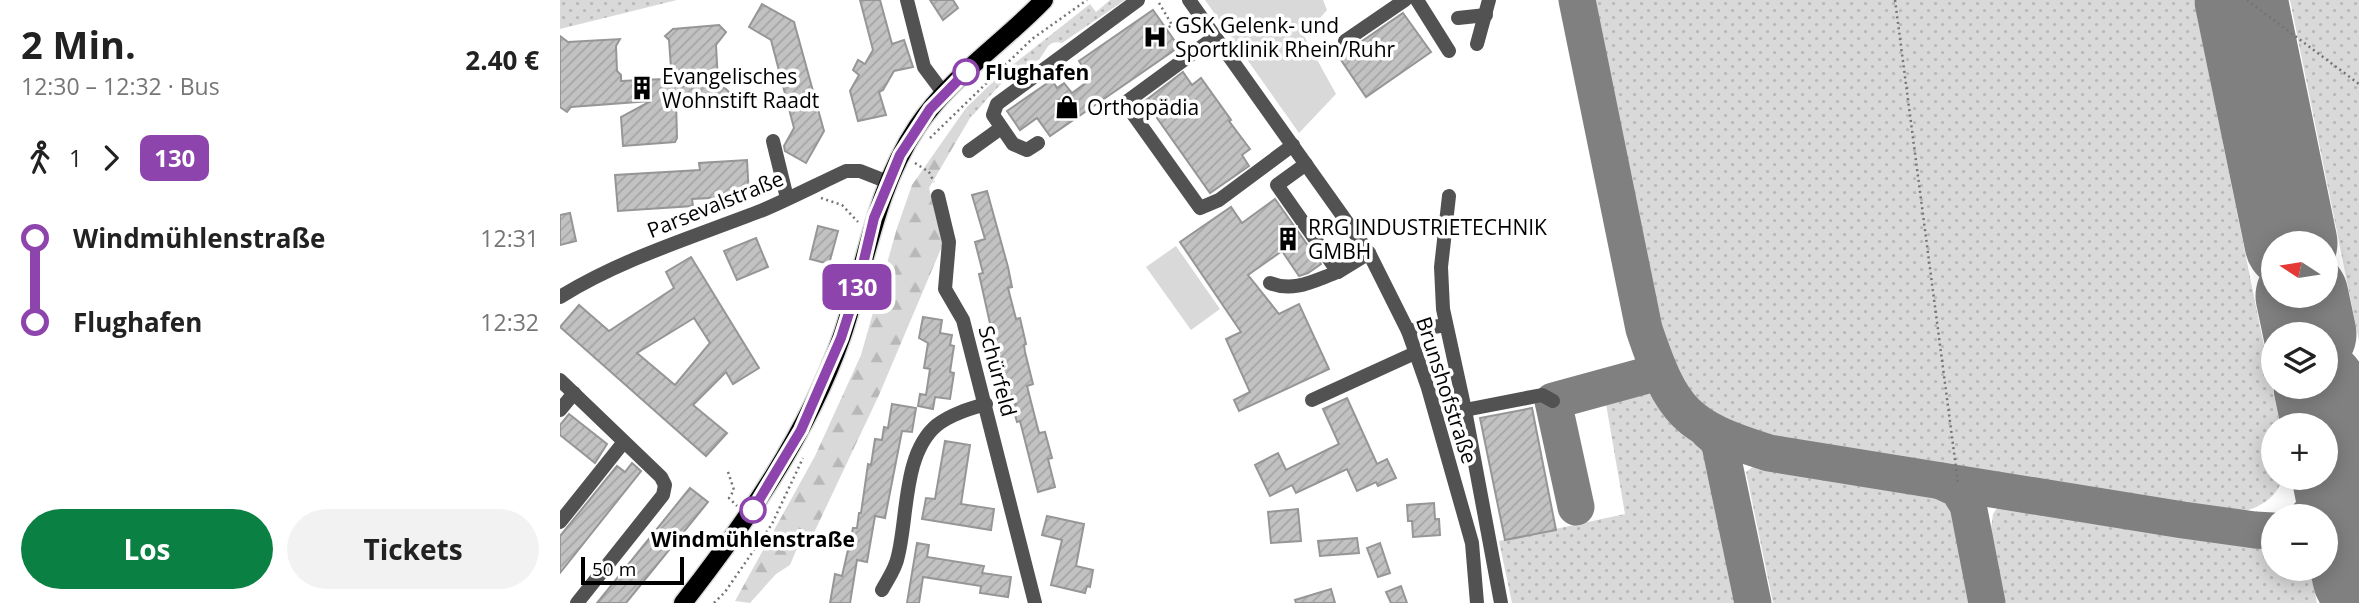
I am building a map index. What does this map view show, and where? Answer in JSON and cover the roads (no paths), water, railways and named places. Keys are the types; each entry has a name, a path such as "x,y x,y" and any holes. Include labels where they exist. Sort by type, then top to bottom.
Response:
{"main road":[{"path":"683,603 749,516 801,430 841,338 858,285 874,218 888,182 916,128 930,109 967,71 1044,0"}],"street":[{"path":"907,0 924,67 945,94"},
{"path":"1038,144 1027,150 1013,144 993,115 997,104 1138,0"},
{"name":"Brunshofstraße","path":"1189,0 1369,253 1408,331 1432,401 1472,543 1477,603"},
{"path":"1345,41 1405,0"},
{"path":"1417,0 1449,51"},
{"path":"1458,18 1488,7"},
{"path":"1477,44 1488,7"},
{"path":"1215,37 1125,103 1200,208 1219,200 1293,145"},
{"path":"969,151 1001,128"},
{"path":"774,141 787,198"},
{"path":"1306,164 1277,185 1338,272"},
{"name":"Parsevalstraße","path":"560,297 585,281 631,260 787,198 846,171 860,171 888,182"},
{"path":"1449,195 1441,267 1443,309 1501,603"},
{"name":"Schürfeld","path":"938,196 949,242 945,289 963,320 1035,603"},
{"path":"1270,283 1281,288 1297,288 1338,272 1369,253"},
{"path":"1408,331 1446,325"},
{"path":"1312,400 1415,353"},
{"path":"560,380 661,477 665,485 663,495 577,603"},
{"path":"560,410 574,393"},
{"path":"1465,410 1542,395 1553,401"},
{"path":"882,590 898,559 918,449 926,435 939,423 961,411 986,404"},
{"path":"560,522 624,443"}],"place":[{"name":"GSK Gelenk- und Sportklinik Rhein/Ruhr","path":"1155,37"},
{"name":"Flughafen","path":"966,72"},
{"name":"Evangelisches Wohnstift Raadt","path":"642,88"},
{"name":"Orthopädia","path":"1067,107"},
{"name":"RRG INDUSTRIETECHNIK GMBH","path":"1288,239"},
{"name":"Windmühlenstraße","path":"753,510"}]}
